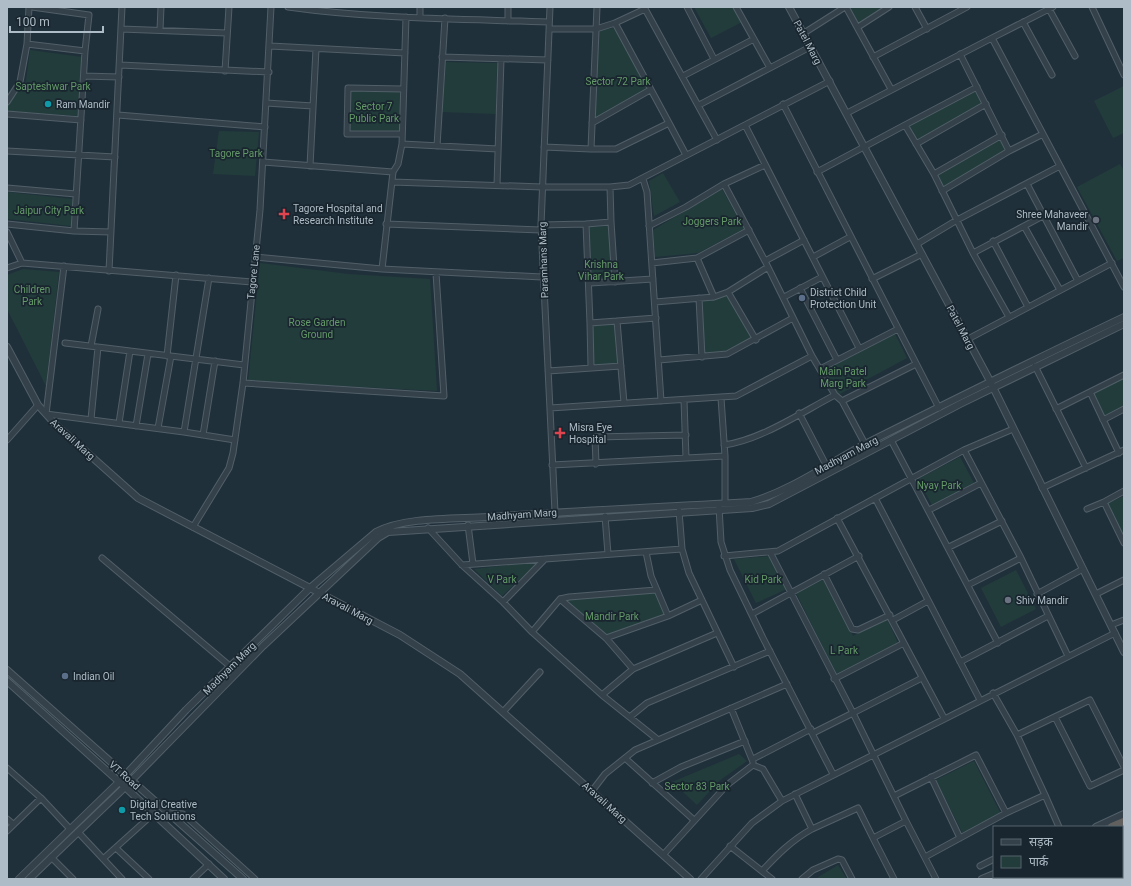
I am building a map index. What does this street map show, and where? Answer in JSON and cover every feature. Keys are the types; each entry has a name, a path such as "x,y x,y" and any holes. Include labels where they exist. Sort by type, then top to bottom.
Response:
{"highway":[{"path":"1114,826 1124,822"}],"street":[{"path":"7,102 20,82 27,44 29,7"},
{"path":"32,7 89,15 85,51 80,154 74,231"},
{"path":"109,271 118,115 122,7"},
{"path":"160,30 161,7"},
{"path":"225,71 229,7"},
{"name":"Tagore Lane","path":"194,526 229,468 235,440 244,365 252,322 252,282 264,162 272,7"},
{"path":"288,7 406,17 549,22"},
{"path":"420,7 420,17"},
{"path":"508,7 508,20"},
{"name":"Paramhans Marg","path":"550,7 541,228 542,277 555,512"},
{"path":"591,148 597,7"},
{"path":"687,7 714,59"},
{"path":"736,7 770,68"},
{"name":"Patel Marg","path":"789,7 810,47 830,80 864,148 994,388 1124,652"},
{"path":"804,33 846,7 891,89"},
{"path":"858,27 889,7"},
{"path":"915,7 927,29"},
{"path":"873,57 927,29 957,9 967,7"},
{"path":"1092,7 1124,75"},
{"path":"549,29 596,29 616,24 645,8 717,140"},
{"path":"847,113 1050,8 1075,56"},
{"path":"382,269 393,172 398,164 402,144 406,17"},
{"path":"437,146 445,18"},
{"path":"1023,22 1052,75"},
{"path":"616,24 686,155"},
{"path":"121,29 227,33"},
{"path":"992,38 1124,288"},
{"path":"683,76 754,39"},
{"path":"27,44 85,51"},
{"path":"270,46 405,53"},
{"path":"699,105 810,47"},
{"path":"310,166 316,49"},
{"path":"960,54 1009,151"},
{"path":"442,57 548,60"},
{"path":"497,186 501,59"},
{"path":"1118,62 1124,59"},
{"path":"120,65 269,72"},
{"path":"84,76 119,78"},
{"path":"392,182 497,186 610,187 629,185 830,80"},
{"path":"817,172 977,87"},
{"path":"402,134 347,134 347,126 348,88 403,89"},
{"path":"592,123 650,90"},
{"path":"266,103 313,106"},
{"path":"783,104 939,408"},
{"path":"916,144 986,104"},
{"path":"7,114 81,120"},
{"path":"118,115 265,127"},
{"path":"544,147 616,149 669,123"},
{"path":"745,125 859,348"},
{"path":"906,125 934,174 973,253 1009,317"},
{"path":"942,191 1009,151 1043,134"},
{"path":"934,174 1002,135"},
{"path":"402,144 498,149"},
{"path":"7,151 115,157"},
{"path":"264,162 393,172"},
{"path":"649,226 686,207 724,184 765,165"},
{"path":"917,244 957,220 1060,166"},
{"path":"643,179 647,192 661,401"},
{"path":"724,184 784,298 812,356 835,395 842,401 865,444"},
{"path":"1027,184 1078,281"},
{"path":"610,187 615,282"},
{"path":"7,188 76,194"},
{"path":"973,253 993,241 1043,216"},
{"path":"386,224 541,228 611,222"},
{"path":"7,224 74,231 111,232"},
{"path":"586,224 590,283 591,367"},
{"path":"1024,226 1060,290"},
{"path":"652,263 697,258 749,230"},
{"path":"7,232 22,263"},
{"path":"813,257 850,237"},
{"path":"765,261 804,240"},
{"path":"993,241 1028,307"},
{"path":"872,279 922,254"},
{"path":"255,257 382,269 542,277"},
{"path":"697,258 714,297"},
{"path":"7,268 22,263 252,282"},
{"path":"968,339 1112,263"},
{"path":"64,266 46,414 158,428 235,440"},
{"path":"655,302 714,297 728,292 768,268"},
{"path":"243,383 444,396 436,272"},
{"path":"158,428 169,356 176,275"},
{"path":"784,298 822,277"},
{"path":"184,432 209,278"},
{"path":"590,283 653,279"},
{"path":"800,288 837,360"},
{"path":"728,292 756,340"},
{"path":"699,298 702,357"},
{"path":"91,346 98,309"},
{"name":"Madhyam Marg","path":"29,879 125,787 216,692 318,592 378,538 388,532 468,525 679,511 751,502 768,497 865,444 990,381 1124,317"},
{"path":"590,323 656,318"},
{"path":"658,360 728,354 756,340 793,318"},
{"path":"617,321 624,403"},
{"name":"Madhyam Marg","path":"19,879 119,782 186,710 310,588 376,532 387,526 441,520 555,512 721,506 752,508 769,504 1035,366 1124,324"},
{"path":"820,369 898,328"},
{"path":"65,343 244,365"},
{"name":"Aravali Marg","path":"7,347 38,405 138,498 400,635 460,674 690,879"},
{"path":"91,419 98,347"},
{"path":"118,423 130,351"},
{"path":"136,426 148,354"},
{"path":"550,408 736,396 812,356"},
{"path":"203,435 215,361"},
{"path":"842,401 916,364"},
{"path":"548,371 621,366"},
{"path":"1035,366 1086,468"},
{"path":"1056,409 1124,374"},
{"path":"1042,488 1121,452 1103,420 1090,392"},
{"path":"724,445 746,439 835,395"},
{"path":"720,398 725,456 721,506 721,542 724,556 770,651 833,774"},
{"path":"684,400 686,458"},
{"path":"7,440 38,405"},
{"path":"1103,420 1124,409"},
{"path":"799,413 826,466"},
{"path":"724,556 778,551 964,450 1013,429"},
{"path":"596,464 595,437 686,435"},
{"path":"892,440 998,643"},
{"path":"964,450 1021,558 1068,656"},
{"path":"552,465 596,464 725,456"},
{"path":"929,510 982,483"},
{"path":"1087,509 1124,491"},
{"path":"874,498 980,700"},
{"path":"1104,502 1124,541"},
{"path":"679,511 682,549 689,573 734,667"},
{"path":"605,516 608,554"},
{"path":"837,518 892,617 922,678 944,718"},
{"path":"949,547 1002,521"},
{"path":"468,525 473,564"},
{"path":"428,528 462,565 503,602 532,632 602,695 657,739"},
{"path":"462,565 682,549"},
{"path":"646,552 656,590 668,616"},
{"path":"770,552 834,679 874,754 936,879"},
{"path":"752,614 790,592 859,556"},
{"path":"102,558 231,667"},
{"path":"968,585 1021,558"},
{"path":"503,602 545,559"},
{"path":"1037,594 1083,569"},
{"path":"824,574 852,629 858,630 928,601"},
{"path":"1096,594 1124,580"},
{"path":"532,632 560,600 569,597 656,590"},
{"path":"560,600 606,638 633,669"},
{"path":"606,638 668,616 702,600"},
{"path":"960,662 1048,616"},
{"path":"1111,625 1124,620"},
{"path":"701,879 752,823 782,801 993,693 1115,633"},
{"path":"602,695 633,669 717,634"},
{"path":"834,679 904,643"},
{"path":"630,716 647,703 770,651"},
{"name":"VT Road","path":"7,670 131,781 244,879"},
{"path":"503,712 540,672"},
{"path":"753,759 853,713 922,678"},
{"name":"VT Road","path":"7,681 125,787 224,879"},
{"path":"592,791 605,774 635,750 657,739 787,684"},
{"path":"993,693 1017,735 1059,826"},
{"path":"35,706 40,700"},
{"path":"1017,735 1090,700 1124,767"},
{"path":"731,708 753,759 753,765"},
{"path":"1055,717 1090,786 1124,770"},
{"path":"652,783 681,767 745,741"},
{"path":"894,796 976,755 1006,813"},
{"path":"625,758 694,820"},
{"path":"753,765 763,769 782,801"},
{"path":"663,855 727,784 753,765"},
{"path":"7,768 41,798 70,829"},
{"path":"931,777 960,838"},
{"path":"795,794 812,829"},
{"path":"925,857 1006,813 1045,795"},
{"path":"7,831 41,798"},
{"path":"762,871 783,849 799,836 858,808 894,879"},
{"path":"168,813 183,814 255,879"},
{"path":"103,860 117,849 153,814"},
{"path":"1098,826 1124,814"},
{"path":"7,819 13,824"},
{"path":"873,838 906,821"},
{"path":"78,832 122,879"},
{"path":"730,846 772,879"},
{"path":"117,849 149,879"},
{"path":"51,857 73,879"},
{"path":"802,879 813,870 838,859 842,860 852,879"},
{"path":"980,866 993,860"},
{"path":"194,879 209,864"},
{"path":"244,879 249,874"},
{"path":"982,879 993,874"}],"green space":[{"path":"694,7 733,7 742,22 711,38"},
{"path":"845,7 889,7 858,27"},
{"name":"Sector 72 Park","path":"616,28 650,90 592,123 596,29"},
{"name":"Sapteshwar Park","path":"30,50 82,57 78,116 7,111 7,106 26,81"},
{"path":"444,62 497,63 496,114 442,112"},
{"path":"976,84 986,104 916,144 905,125"},
{"path":"1124,86 1124,133 1113,138 1094,101"},
{"name":"Sector 7 Public Park","path":"349,90 401,91 400,133 348,132"},
{"name":"Tagore Park","path":"219,131 259,132 255,176 213,174"},
{"path":"1002,135 1009,151 942,191 934,174"},
{"path":"1120,164 1124,171 1124,258 1117,261 1077,187"},
{"path":"663,173 680,202 654,216 649,181"},
{"name":"Joggers Park","path":"722,189 744,229 698,253 655,257 653,230"},
{"name":"Jaipur City Park","path":"7,192 73,199 71,226 7,219"},
{"name":"Krishna Vihar Park","path":"609,226 612,279 592,281 589,227"},
{"name":"Rose Garden Ground","path":"260,263 348,274 430,279 437,391 248,381"},
{"name":"Children Park","path":"23,269 59,272 46,386 7,309 7,275"},
{"path":"728,292 756,340 727,354 702,357 699,298"},
{"path":"618,322 621,364 591,367 591,323"},
{"name":"Main Patel Marg Park","path":"895,334 907,358 838,395 823,371"},
{"path":"1124,375 1124,409 1103,420 1090,392"},
{"name":"Nyay Park","path":"960,457 974,483 932,505 918,479"},
{"path":"1124,496 1124,535 1123,535 1108,503"},
{"name":"Kid Park","path":"770,556 787,589 756,603 734,559"},
{"name":"V Park","path":"538,562 502,596 474,569"},
{"name":"Shiv Mandir","path":"1016,570 1036,609 1001,627 981,588"},
{"name":"L Park","path":"825,579 853,636 887,619 898,643 836,674 796,593"},
{"name":"Mandir Park","path":"656,590 668,616 606,638 560,599"},
{"name":"Sector 83 Park","path":"739,754 747,761 719,781 697,805 672,782"},
{"path":"974,761 1001,814 963,834 936,780"},
{"path":"838,865 847,879 815,879"}],"place":[{"name":"Ram Mandir","path":"48,104"},
{"name":"Tagore Hospital and Research Institute","path":"284,214"},
{"name":"Shree Mahaveer Mandir","path":"1096,220"},
{"name":"District Child Protection Unit","path":"802,298"},
{"name":"Misra Eye Hospital","path":"560,433"},
{"name":"Shiv Mandir","path":"1008,600"},
{"name":"Indian Oil","path":"65,676"},
{"name":"Digital Creative Tech Solutions","path":"122,810"}]}
